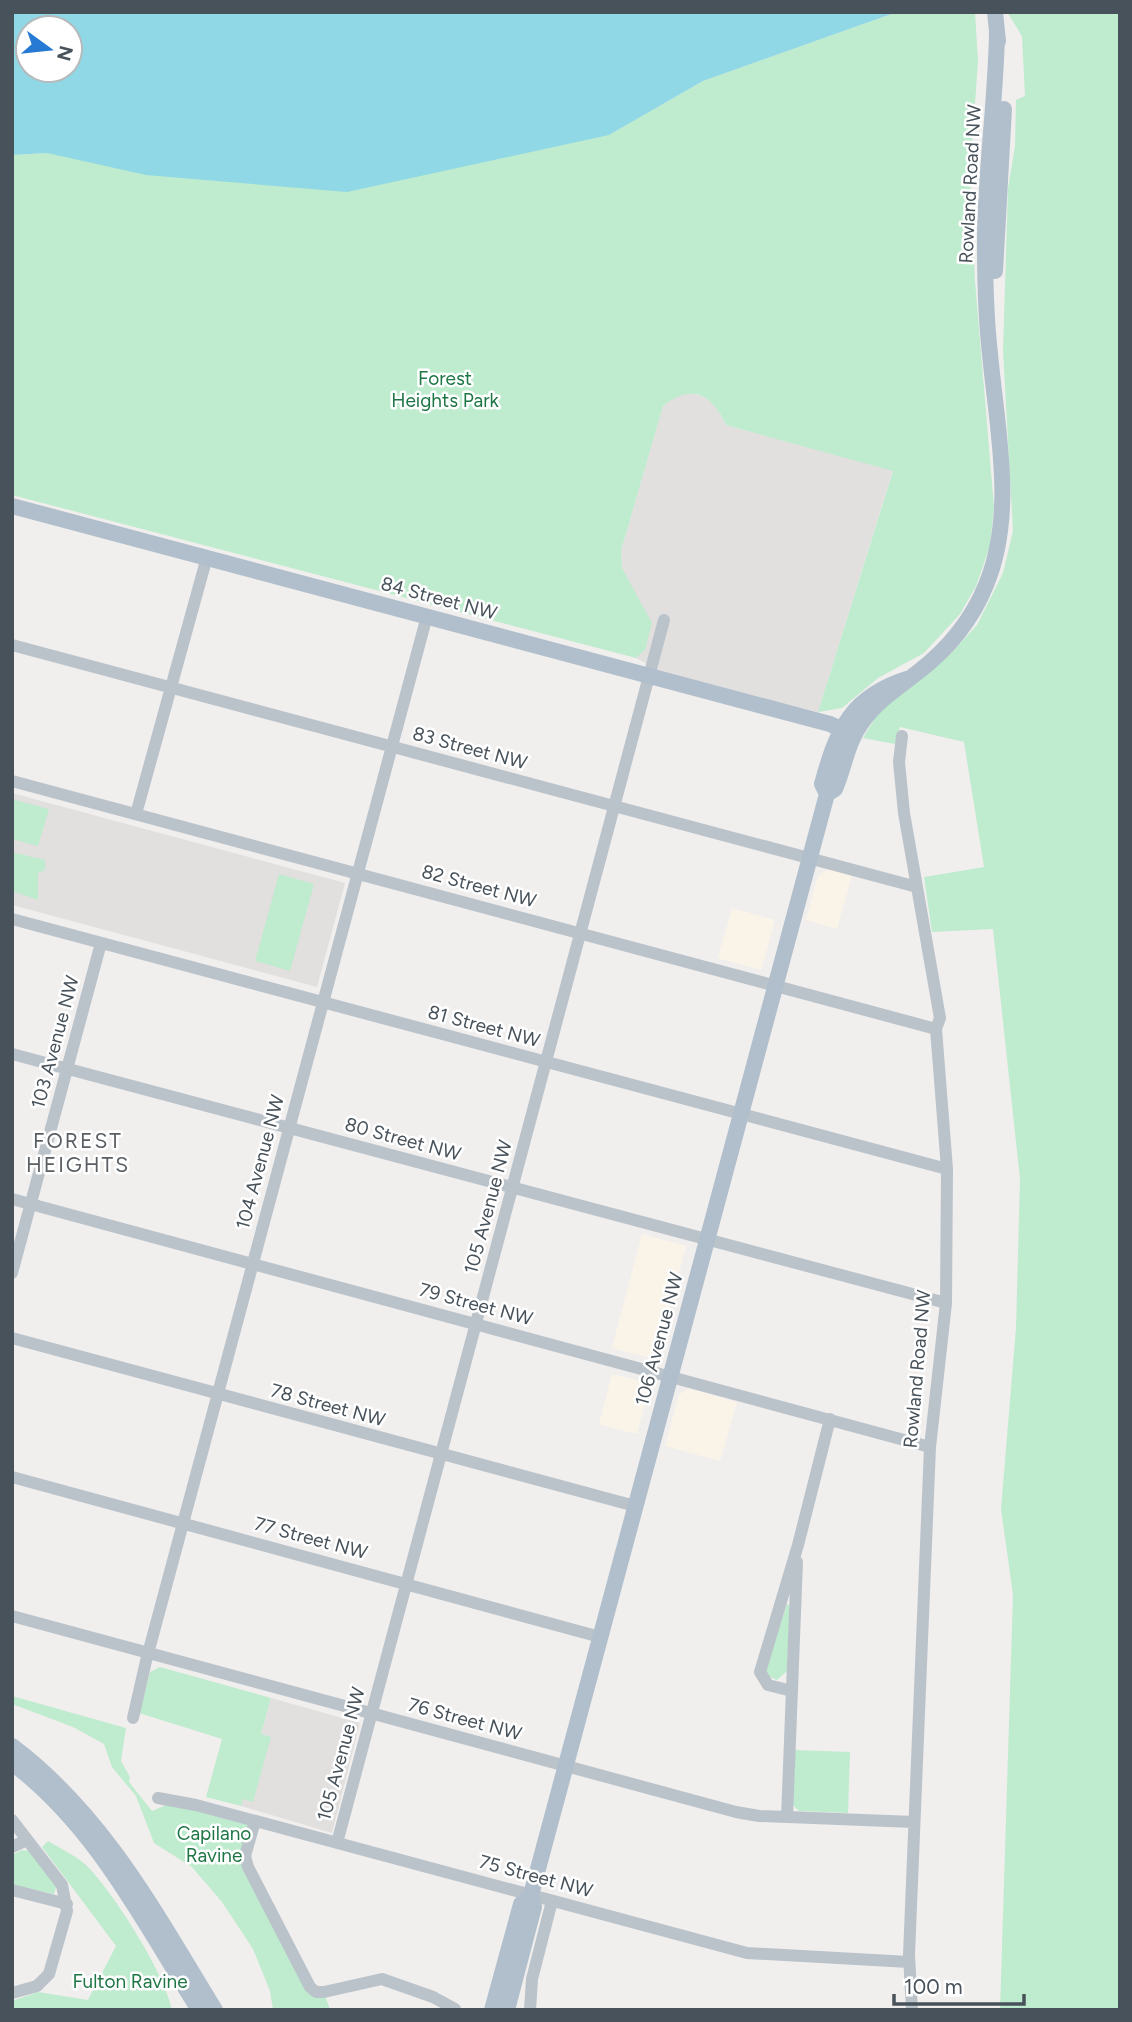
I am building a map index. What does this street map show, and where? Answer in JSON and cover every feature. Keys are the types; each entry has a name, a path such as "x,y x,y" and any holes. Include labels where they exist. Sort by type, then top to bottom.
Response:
{"main road":[{"name":"Rowland Road NW","path":"847,732 873,695 910,678 957,636 979,602 993,565 1002,513 994,380 995,276 1004,107 995,12"},
{"name":"84 Street NW","path":"12,506 649,676 847,732"},
{"name":"106 Avenue NW","path":"507,2010 534,1907 531,1895 827,794 822,784 847,732"},
{"path":"12,1746 64,1790 102,1834 135,1880 215,2010"},
{"path":"12,1763 54,1801 102,1856 199,2010"},
{"name":"106 Avenue NW","path":"492,2010 521,1904 531,1895"}],"street":[{"path":"136,814 207,557"},
{"name":"104 Avenue NW","path":"133,1718 148,1653 427,617"},
{"name":"105 Avenue NW","path":"337,1843 664,620"},
{"name":"83 Street NW","path":"12,645 917,887"},
{"name":"Rowland Road NW","path":"902,736 899,762 904,813 940,1018 936,1030 947,1169 946,1303 930,1447 914,1822 909,1962 912,2010"},
{"name":"82 Street NW","path":"12,781 936,1030"},
{"name":"81 Street NW","path":"12,919 947,1169"},
{"name":"103 Avenue NW","path":"12,1273 101,943"},
{"name":"80 Street NW","path":"12,1054 946,1303"},
{"name":"79 Street NW","path":"12,1199 930,1447"},
{"name":"78 Street NW","path":"12,1338 635,1506"},
{"path":"792,1691 768,1685 760,1672 798,1545 830,1419"},
{"name":"77 Street NW","path":"12,1477 600,1637"},
{"path":"787,1817 798,1545"},
{"name":"76 Street NW","path":"12,1616 736,1812 787,1817 914,1822"},
{"name":"75 Street NW","path":"158,1798 255,1821 747,1953 909,1962"},
{"path":"12,1820 62,1885 67,1904 54,1965 46,1979 37,1986 12,1993"},
{"path":"255,1821 245,1856 248,1867 310,1987 316,1992 382,1979 433,1997 454,2009"},
{"path":"12,1847 27,1840"},
{"path":"12,1890 67,1904"},
{"path":"530,2010 532,1979 552,1900"}],"shaded area":[{"path":"690,393 705,397 715,405 726,425 893,470 818,712 662,672 636,658 645,650 622,568 621,551 663,406 674,397"},
{"path":"12,793 345,883 317,987 12,905"},
{"path":"828,869 852,875 837,929 806,920 818,876"},
{"path":"732,908 775,920 761,970 718,958"},
{"path":"642,1234 686,1246 656,1359 612,1348"},
{"path":"612,1374 644,1382 649,1389 637,1434 599,1424"},
{"path":"688,1388 737,1402 720,1461 665,1446 679,1395"},
{"path":"271,1698 360,1723 332,1833 241,1806"}],"green space":[{"name":"Forest Heights Park","path":"897,12 975,12 978,61 970,175 975,281 994,507 990,546 976,586 960,614 924,653 878,678 842,708 818,712 893,471 726,425 708,399 700,395 683,395 663,406 621,551 622,568 652,623 645,650 636,658 12,495 12,155 47,153 90,161 609,135 703,81"},
{"path":"1007,12 1120,12 1120,2010 1000,2010 1013,1595 1001,1509 1016,1328 1020,1179 993,929 932,932 924,877 984,867 964,742 900,727 895,744 863,738 878,713 954,650 977,625 1003,573 1013,531 1003,351 1008,188 1015,146 1016,100 1025,96 1022,36"},
{"path":"12,799 49,809 38,846 12,839"},
{"path":"12,852 45,860 45,870 38,873 38,900 12,891"},
{"path":"279,874 314,884 290,971 255,961"},
{"path":"787,1604 790,1606 787,1671 777,1680 768,1676 765,1669"},
{"path":"160,1667 271,1698 261,1734 271,1737 253,1802 243,1799 241,1806 206,1797 222,1739 139,1713 150,1672"},
{"name":"Capilano Ravine","path":"12,1696 126,1728 121,1761 130,1777 129,1782 152,1811 178,1800 255,1821 245,1856 310,1987 324,1992 330,2010 273,2010 270,1991 253,1949 222,1902 192,1867 154,1843 136,1796 112,1767 104,1744 73,1727 12,1704"},
{"path":"795,1750 850,1752 848,1813 799,1811 793,1805"},
{"name":"Fulton Ravine","path":"48,1841 85,1864 112,1897 149,1956 172,2010 12,2010 12,2001 38,1992 88,2000 116,1946 42,1847"},
{"path":"22,1850 30,1851 57,1885 54,1894 12,1885 12,1855"}],"water":[{"path":"12,12 897,12 703,81 609,135 347,192 146,175 47,153 12,155"}],"district":[{"name":"FOREST HEIGHTS","path":"78,1152"}]}
